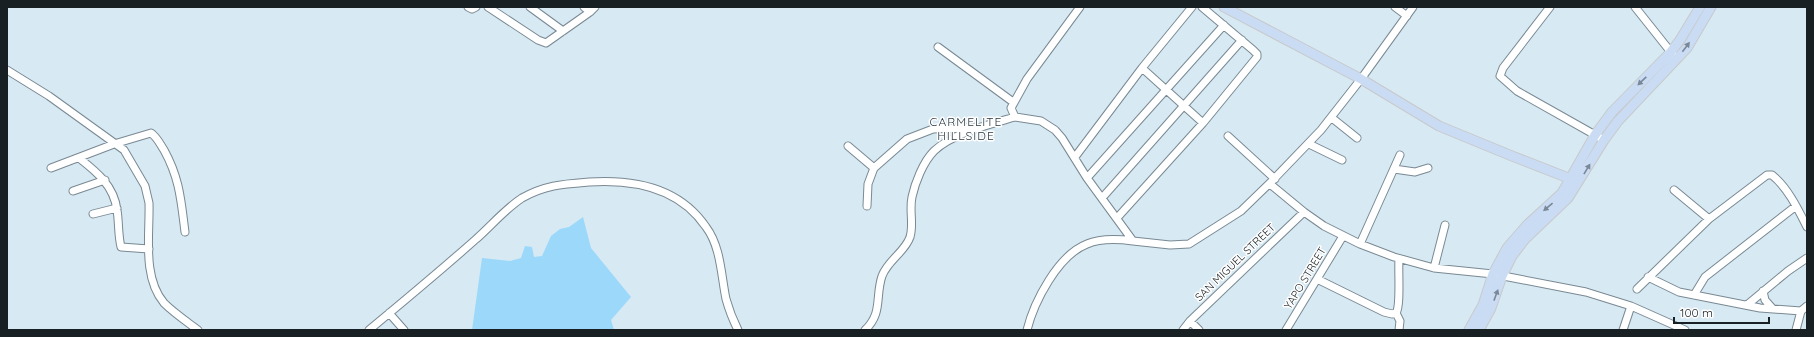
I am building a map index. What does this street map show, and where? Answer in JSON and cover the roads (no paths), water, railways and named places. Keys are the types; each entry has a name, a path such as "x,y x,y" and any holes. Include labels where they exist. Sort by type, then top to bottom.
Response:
{"main road":[{"path":"1224,7 1361,79 1418,115 1439,126 1575,181"},
{"path":"1674,56 1680,40 1700,7"},
{"path":"1469,330 1483,306 1507,248 1519,233 1575,181 1600,137 1612,112 1674,56 1687,48 1712,7"},
{"path":"1479,330 1490,308 1497,275"}],"street":[{"path":"468,7 472,9 476,7"},
{"path":"488,7 538,40 546,43 592,10"},
{"path":"530,7 563,30"},
{"path":"584,7 592,10"},
{"path":"1015,117 1011,108 1013,102 1027,79 1080,7"},
{"path":"1075,157 1142,68 1192,7"},
{"path":"1116,218 1203,123 1257,57 1257,54 1242,40 1202,7"},
{"path":"1395,7 1407,16"},
{"path":"1027,330 1043,291 1053,274 1067,257 1088,243 1113,239 1170,245 1189,244 1241,211 1309,144 1332,118 1413,7"},
{"path":"1550,7 1504,68 1500,76 1517,90 1600,137"},
{"path":"1635,7 1674,56"},
{"path":"1087,178 1224,25"},
{"path":"1102,198 1242,40"},
{"path":"938,47 1013,102"},
{"path":"1142,68 1203,123"},
{"path":"7,70 49,96 127,153 146,190 149,203 149,249 152,277 163,301 178,315 198,330"},
{"path":"865,330 874,322 878,311 880,287 885,269 908,242 911,230 910,210 913,191 927,159 941,146 979,128 1015,117 1033,118 1049,125 1062,138 1087,178 1133,241"},
{"path":"1332,118 1357,138"},
{"path":"867,206 868,184 874,168 907,139 924,132 945,128 979,128"},
{"path":"51,168 148,133 156,137 173,167 177,179 185,232"},
{"path":"1228,136 1304,212 1343,236 1360,244 1399,259 1434,268 1497,275 1586,292 1631,306 1685,330"},
{"path":"1309,144 1342,160"},
{"path":"848,146 874,168"},
{"path":"1360,244 1400,155"},
{"path":"79,158 105,180 110,189 117,208 121,247 149,249"},
{"path":"1394,169 1414,172 1428,168"},
{"path":"1637,289 1648,276 1709,219 1767,175 1772,175 1776,178 1796,206 1807,227"},
{"path":"73,191 105,180"},
{"path":"369,330 520,199 550,186 567,183 623,181 654,187 678,199 694,212 706,227 713,238 726,300 730,314 738,330"},
{"path":"1674,190 1709,219"},
{"path":"1694,295 1705,277 1796,206"},
{"path":"93,214 117,208"},
{"name":"SAN MIGUEL STREET","path":"1183,330 1190,321 1304,212"},
{"path":"1434,268 1445,225"},
{"name":"YAPO STREET","path":"1286,330 1343,236"},
{"path":"1747,305 1788,270 1807,258"},
{"path":"1399,259 1399,306 1396,313 1400,322 1399,330"},
{"path":"1648,276 1670,289 1694,295 1773,309 1801,311"},
{"path":"1317,279 1384,312 1392,314 1396,313"},
{"path":"1763,291 1765,300 1773,309"},
{"path":"1623,330 1631,306"},
{"path":"1796,330 1801,311 1807,306"},
{"path":"389,313 404,330"},
{"path":"1190,321 1199,330"}],"district":[{"name":"CARMELITE HILLSIDE","path":"966,129"}]}
